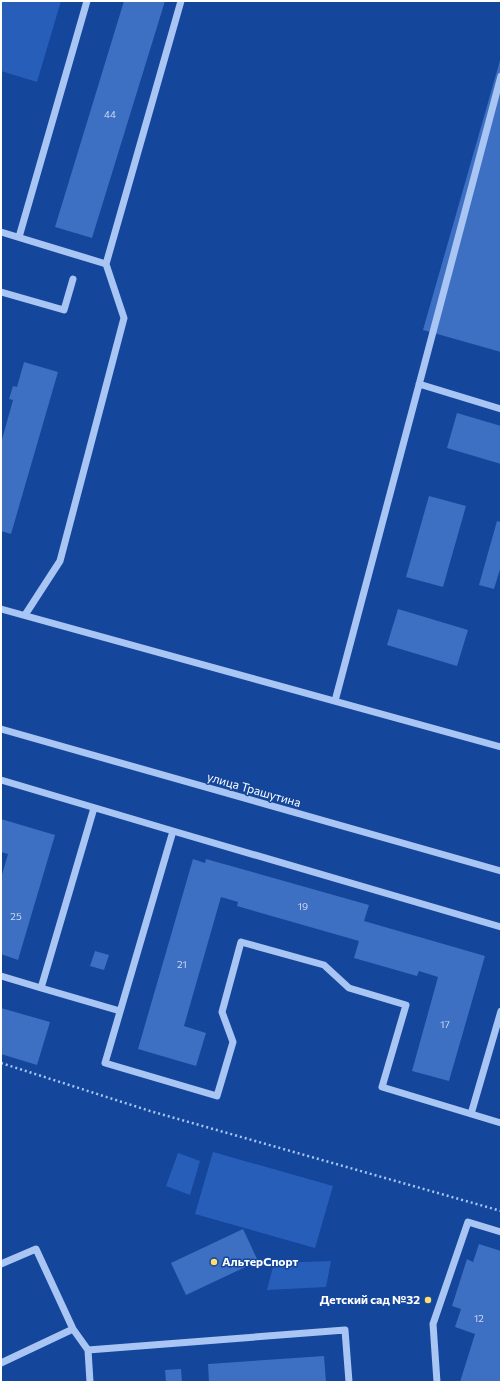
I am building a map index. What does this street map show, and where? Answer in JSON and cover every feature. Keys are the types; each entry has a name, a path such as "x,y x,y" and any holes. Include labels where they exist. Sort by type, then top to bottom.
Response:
{"street":[{"path":"19,237 87,1"},
{"path":"25,615 60,561 124,318 106,264 180,1"},
{"path":"335,701 501,76"},
{"path":"1,232 106,264"},
{"path":"1,292 64,310 73,279"},
{"path":"419,384 501,409"},
{"path":"1,609 501,747"},
{"name":"улица Трашутина","path":"1,729 501,871"},
{"path":"1,780 501,928"},
{"path":"41,988 94,808"},
{"path":"173,831 105,1063 217,1096 233,1042 222,1012 241,942 324,965 349,988 406,1005 382,1087 501,1123"},
{"path":"1,976 120,1011"},
{"path":"470,1114 501,1011"},
{"path":"437,1382 433,1324 468,1222 501,1232"},
{"path":"1,1264 36,1249 73,1329 88,1350 90,1382"},
{"path":"1,1363 73,1329"},
{"path":"88,1350 345,1330 349,1382"}],"path":[{"path":"1,1063 150,1111 501,1211"}],"shaded area":[{"path":"1,1 61,1 37,82 1,71"},
{"path":"213,1152 333,1186 315,1248 195,1214"},
{"path":"178,1153 200,1161 190,1195 166,1186"},
{"path":"331,1261 326,1287 267,1290 274,1263"}],"building":[{"path":"124,1 165,1 92,238 55,227"},
{"path":"501,57 501,352 423,330"},
{"path":"24,362 58,372 11,534 1,531 1,443 13,400 9,399 13,386 17,387"},
{"path":"457,413 501,426 501,464 447,448"},
{"path":"429,496 466,506 443,587 406,577"},
{"path":"497,521 501,522 501,566 494,589 479,585"},
{"path":"398,609 468,630 457,666 387,645"},
{"path":"1,819 55,835 18,960 1,954 1,878 8,854 1,852"},
{"path":"193,859 205,863 206,859 369,905 364,921 485,956 449,1081 412,1071 438,977 419,971 417,976 354,958 359,941 237,906 238,902 221,897 184,1026 206,1033 196,1066 138,1049"},
{"path":"95,951 109,955 104,970 90,966"},
{"path":"1,1008 50,1022 37,1065 1,1054"},
{"name":"АльтерСпорт","path":"243,1229 258,1261 186,1295 171,1263"},
{"path":"479,1244 501,1251 501,1382 460,1382 475,1334 455,1327 461,1309 452,1306 467,1259 473,1262"},
{"path":"324,1356 326,1382 209,1382 208,1364"},
{"path":"181,1369 182,1382 166,1382 165,1370"}],"place":[{"name":"АльтерСпорт","path":"214,1262"},
{"name":"Детский сад №32","path":"428,1300"}]}
